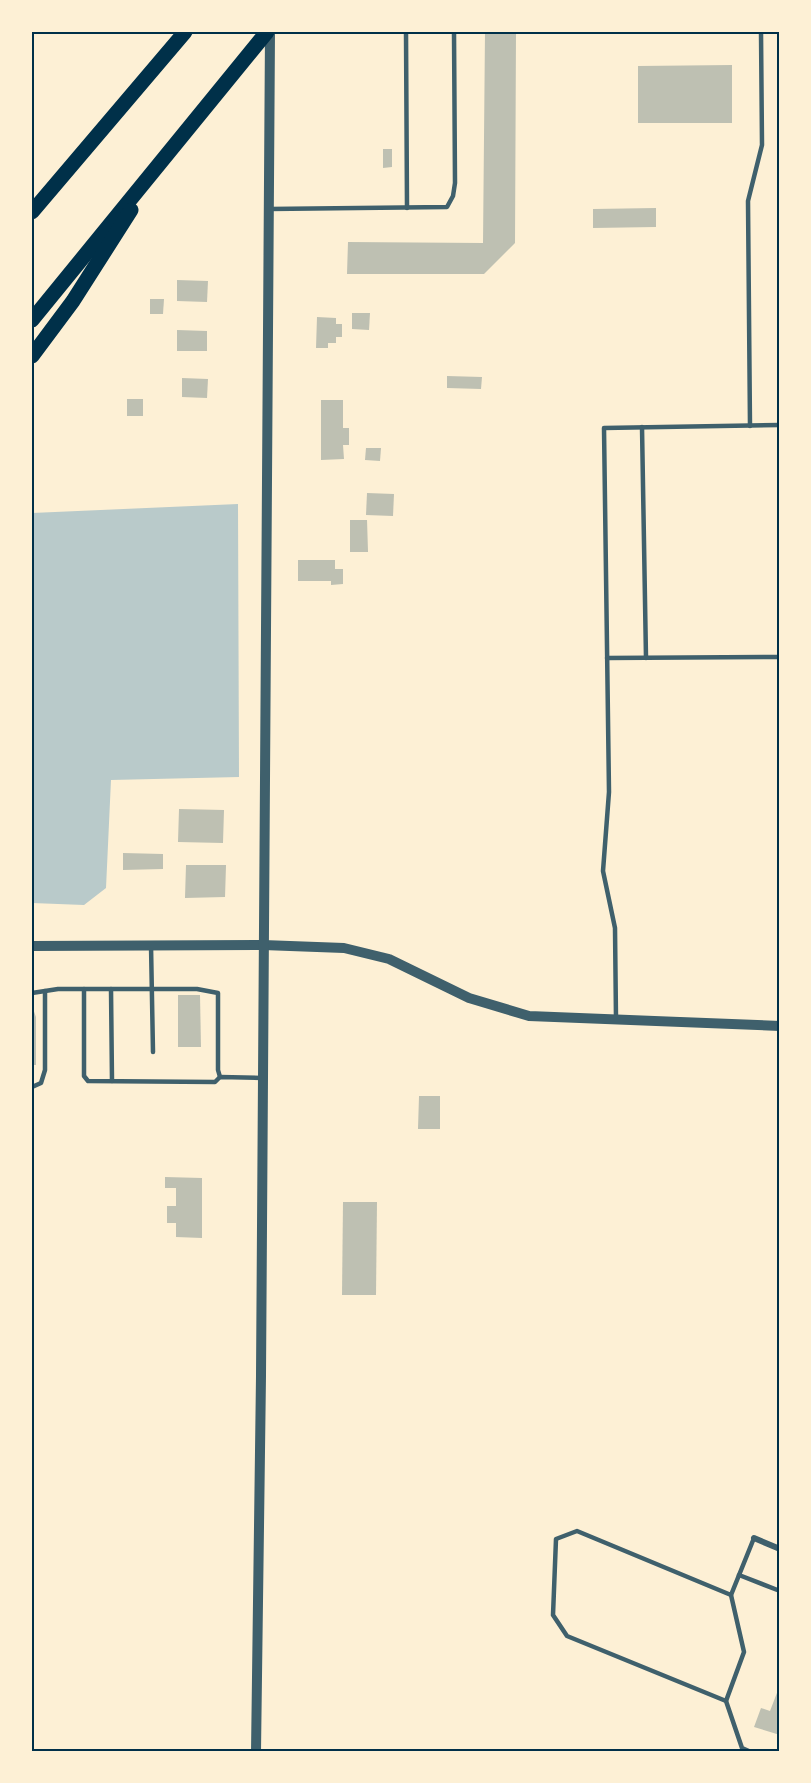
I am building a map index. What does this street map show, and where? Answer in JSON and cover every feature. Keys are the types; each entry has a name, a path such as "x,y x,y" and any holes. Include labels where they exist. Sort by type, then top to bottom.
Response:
{"highway":[{"path":"32,212 185,32"},
{"path":"32,320 268,32"},
{"path":"32,356 73,301 168,152"}],"street":[{"path":"256,1752 269,209 268,32"},
{"path":"32,946 311,945 367,952 410,967 470,998 509,1011 567,1020 780,1026"},
{"path":"754,1538 780,1549"}],"lane":[{"path":"406,32 407,208"},
{"path":"269,209 442,208 450,203 453,196 454,32"},
{"path":"750,426 748,201 762,145 761,32"},
{"path":"616,1021 615,928 603,871 609,792 604,428 780,425"},
{"path":"642,427 646,658"},
{"path":"607,658 780,657"},
{"path":"151,945 153,1052"},
{"path":"32,993 84,989 197,989 218,993 218,1070 220,1077"},
{"path":"84,989 84,1076 88,1081 215,1083 220,1077"},
{"path":"111,989 112,1081"},
{"path":"32,1087 41,1083 45,1070 45,991"},
{"path":"220,1077 262,1078"},
{"path":"726,1701 567,1636 553,1615 556,1539 577,1531 731,1595"},
{"path":"751,1752 742,1748 726,1701 744,1652 731,1595 754,1538"},
{"path":"739,1575 780,1591"}],"shaded area":[{"path":"238,504 239,777 111,780 106,888 84,905 32,903 32,513"}],"building":[{"path":"485,32 516,32 515,243 484,274 347,274 348,242 483,243"},
{"path":"732,65 732,123 638,123 638,66"},
{"path":"383,149 392,149 392,167 383,168"},
{"path":"656,208 656,227 593,228 593,209"},
{"path":"177,280 208,281 207,302 177,301"},
{"path":"150,299 164,299 163,314 150,314"},
{"path":"352,313 370,313 369,330 352,329"},
{"path":"317,317 336,318 336,324 342,324 342,337 336,337 336,343 328,343 328,348 316,348"},
{"path":"177,330 207,331 207,351 177,351"},
{"path":"447,376 482,377 481,389 447,388"},
{"path":"182,378 208,379 207,398 182,397"},
{"path":"127,399 143,399 143,416 127,416"},
{"path":"321,400 343,400 343,428 349,428 349,445 343,445 344,459 321,460"},
{"path":"366,448 381,448 380,461 365,460"},
{"path":"367,493 394,494 393,516 366,515"},
{"path":"350,520 367,520 368,552 350,552"},
{"path":"298,560 335,560 335,569 343,569 343,584 331,585 331,581 298,581"},
{"path":"179,809 224,810 223,843 178,842"},
{"path":"123,853 163,854 163,869 123,870"},
{"path":"186,865 226,865 225,897 185,898"},
{"path":"178,995 200,995 201,1047 178,1047"},
{"path":"32,1006 36,1017 36,1065 32,1065"},
{"path":"419,1096 440,1096 440,1129 418,1129"},
{"path":"165,1177 202,1178 202,1238 176,1237 176,1223 167,1223 167,1206 176,1206 176,1188 165,1188"},
{"path":"343,1202 377,1202 376,1295 342,1295"},
{"path":"780,1685 780,1735 754,1727 761,1708 770,1711"}]}
